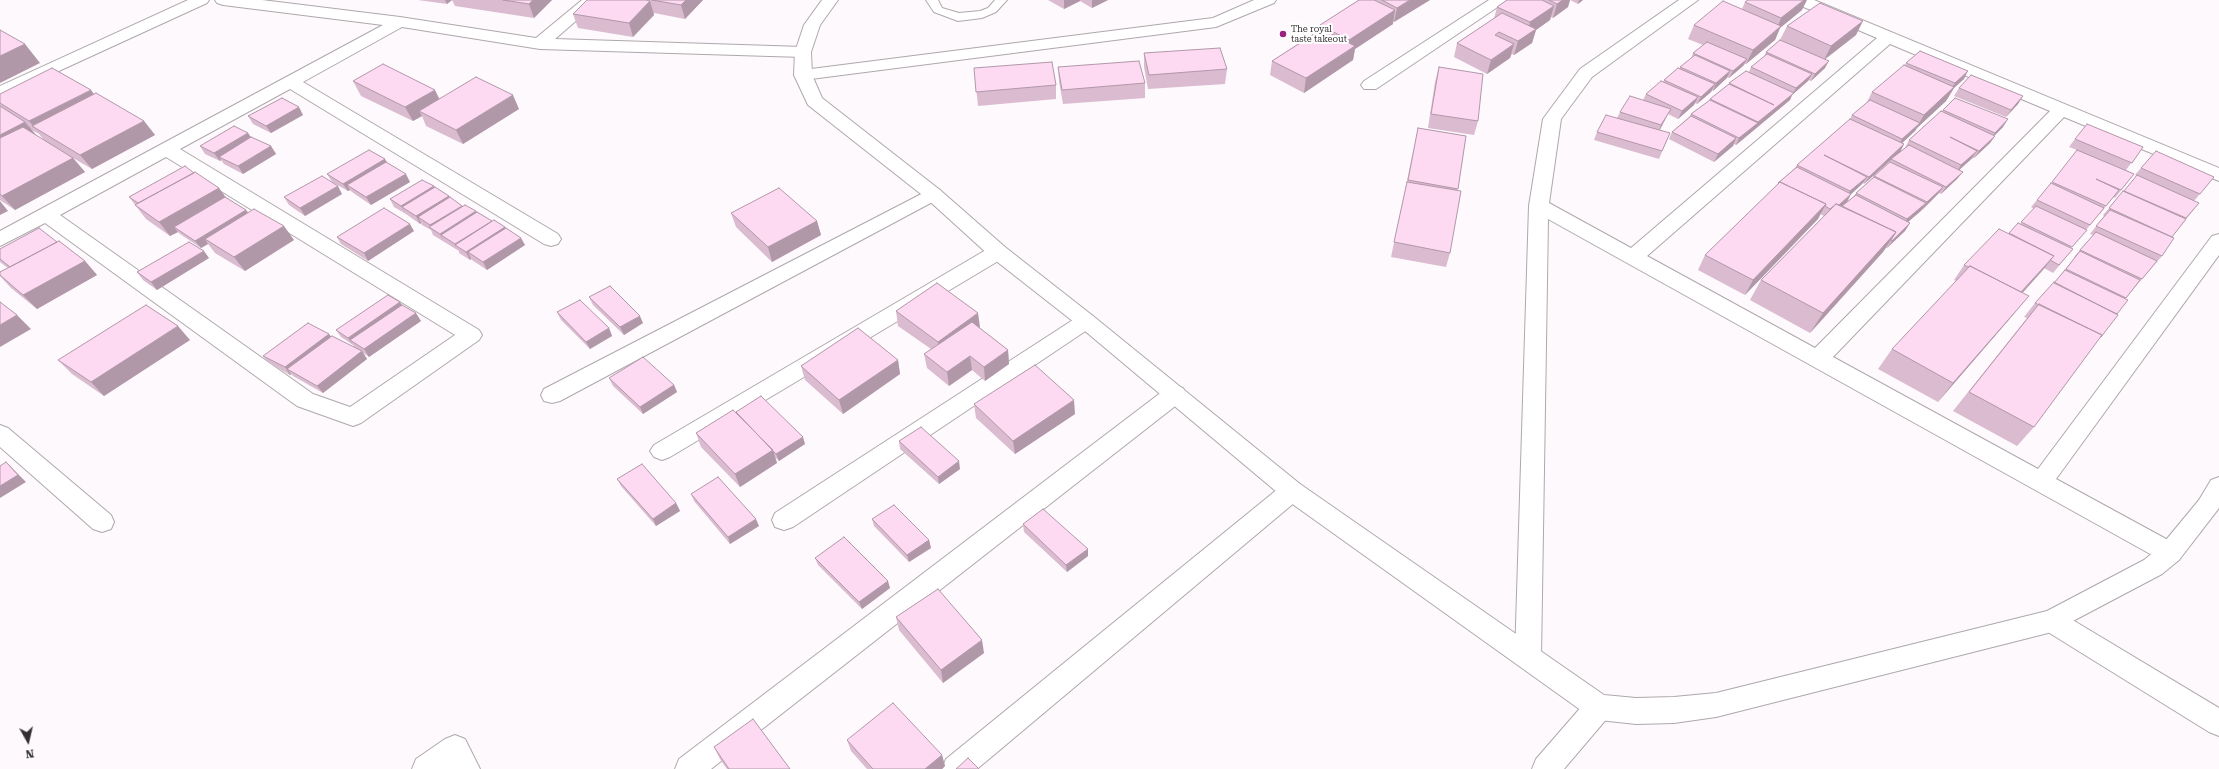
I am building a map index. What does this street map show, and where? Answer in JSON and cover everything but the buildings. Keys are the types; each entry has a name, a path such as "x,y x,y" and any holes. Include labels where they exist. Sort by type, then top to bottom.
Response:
{"street":[{"path":"0,93 201,0"},
{"path":"223,0 400,22 540,44 803,52"},
{"path":"540,44 592,0"},
{"path":"830,0 812,25 803,52 803,75 814,100 933,194 998,252 1086,320 1292,491 1599,707 1636,711 1674,710 1716,705 2052,621 2154,567 2170,553 2215,503"},
{"path":"803,75 1216,22 1268,0"},
{"path":"1370,86 1500,0"},
{"path":"1528,657 1539,206 1552,119 1586,73 1690,0"},
{"path":"1800,0 2219,175"},
{"path":"0,239 400,22"},
{"path":"1632,258 1888,37"},
{"path":"289,81 551,239"},
{"path":"1818,359 2062,109"},
{"path":"46,214 305,400 353,417 471,335 167,149"},
{"path":"552,395 933,194"},
{"path":"1539,206 2170,553"},
{"path":"2041,482 2219,241"},
{"path":"662,452 998,252"},
{"path":"784,520 1086,320"},
{"path":"689,769 1175,394"},
{"path":"0,434 102,522"},
{"path":"956,769 1292,491"},
{"path":"2052,621 2219,723"},
{"path":"1546,769 1599,707"},
{"path":"426,769 455,748 466,769"}],"lane":[{"path":"932,0 938,10 958,17 982,14 992,10 1001,0"}],"place":[{"name":"The royal taste takeout","path":"1283,34"}]}
